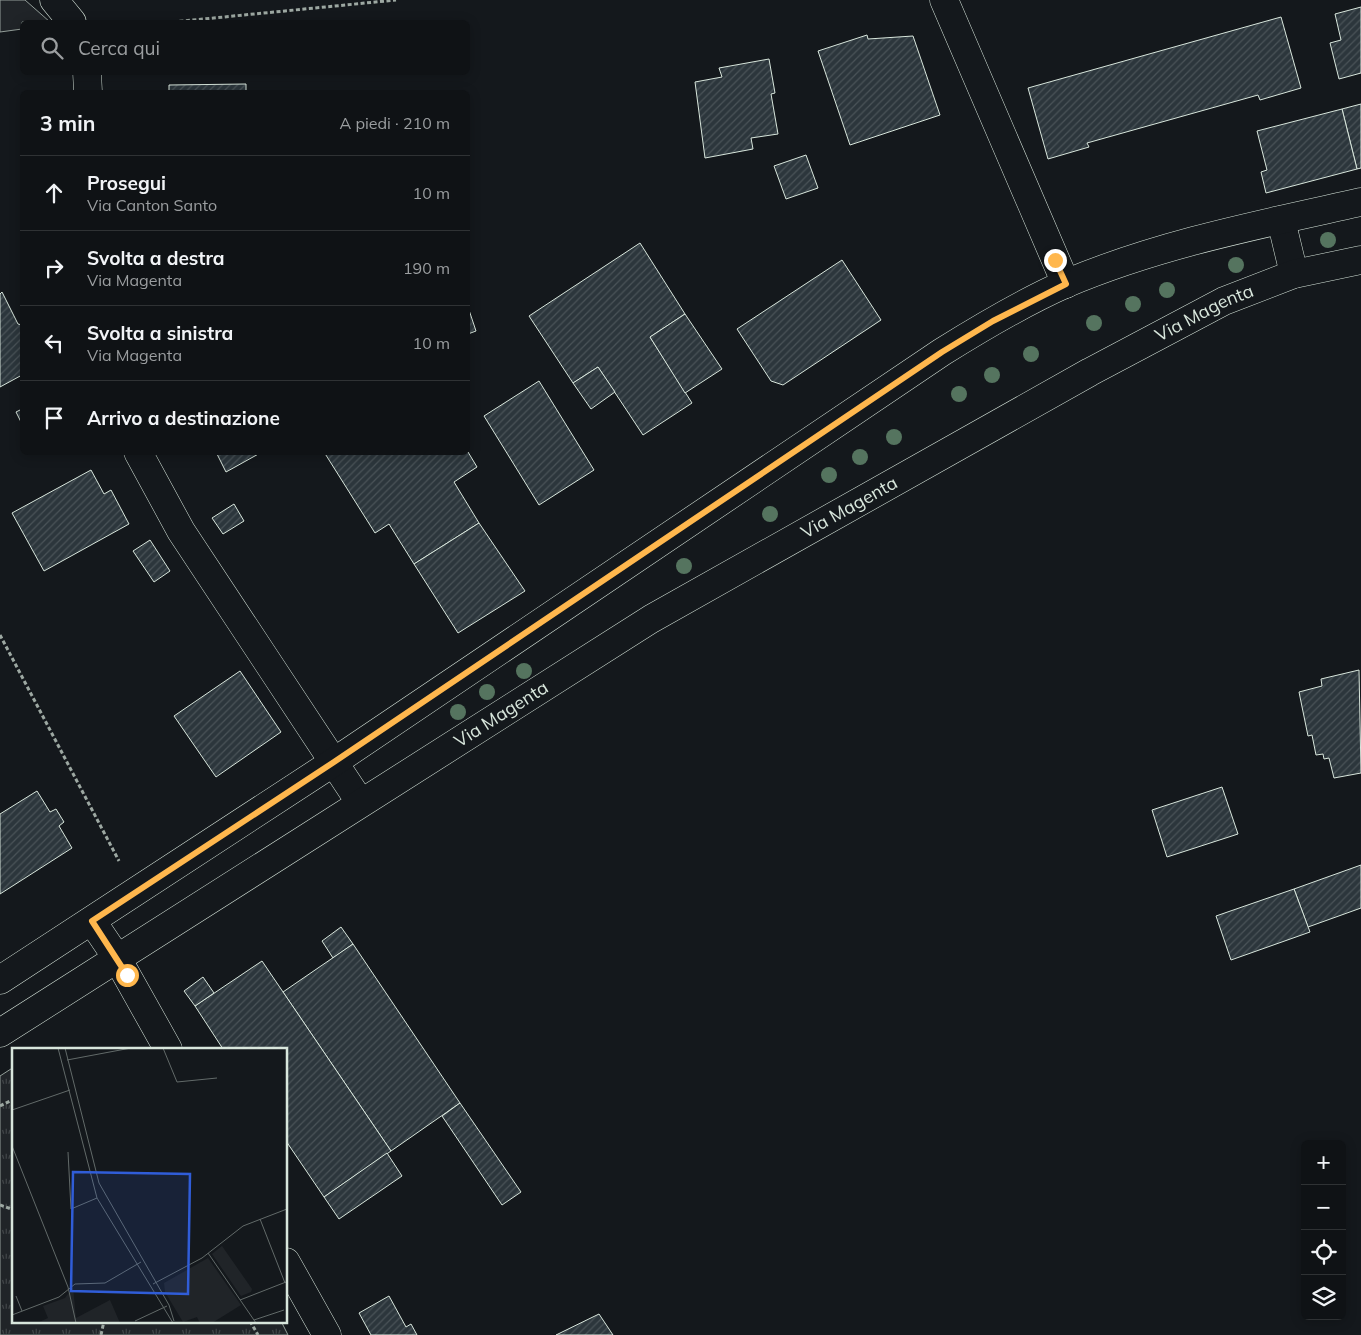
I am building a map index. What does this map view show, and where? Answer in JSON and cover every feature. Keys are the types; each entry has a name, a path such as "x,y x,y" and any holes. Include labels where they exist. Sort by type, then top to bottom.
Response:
{"street":[{"path":"54,0 70,20"},
{"path":"944,0 1066,284"},
{"path":"87,75 88,90"},
{"path":"0,980 334,762 942,352 993,321 1066,284 1153,253 1281,220 1361,202"},
{"path":"1281,220 1294,274"},
{"name":"Via Magenta","path":"0,1033 360,802 651,619 1090,372 1238,294 1294,274 1361,260"},
{"path":"140,455 185,536 360,802"},
{"path":"92,921 116,958 167,1048"},
{"path":"288,1265 328,1335"}],"path":[{"path":"193,20 396,0"},
{"path":"0,636 121,866"},
{"path":"0,1106 12,1100"},
{"path":"0,1205 12,1209"},
{"path":"101,1335 104,1322"},
{"path":"251,1322 258,1335"}],"green space":[{"path":"0,0 25,0 48,20 20,20 20,29 0,32"},
{"path":"12,1068 12,1322 282,1322 288,1335 0,1335 0,1076"}],"building":[{"path":"1361,7 1361,73 1339,79 1330,43 1341,40 1335,14"},
{"path":"1281,17 1301,88 1260,100 1258,95 1087,143 1089,147 1048,159 1028,88"},
{"path":"867,35 868,39 913,36 940,115 850,145 818,51"},
{"path":"769,59 775,93 771,94 778,134 751,138 753,149 705,158 695,82 722,77 719,68"},
{"path":"246,84 246,90 169,90 169,85"},
{"path":"1361,104 1361,168 1357,169 1342,109"},
{"path":"1342,109 1357,169 1266,193 1261,172 1267,170 1257,131"},
{"path":"806,155 818,188 786,199 774,166"},
{"path":"640,243 685,314 650,337 692,403 643,435 598,367 573,383 529,316"},
{"path":"842,260 881,320 783,385 771,381 737,329"},
{"path":"2,292 18,324 20,324 20,376 0,387 0,294"},
{"path":"470,313 476,331 470,333"},
{"path":"685,314 722,369 685,393 650,337"},
{"path":"598,367 615,392 591,409 573,383"},
{"path":"539,381 594,470 539,505 484,416"},
{"path":"20,410 20,420 16,412"},
{"path":"218,455 257,455 226,472"},
{"path":"326,455 470,455 477,467 454,482 479,523 414,564 389,524 375,533"},
{"path":"91,470 104,494 111,490 129,524 44,571 12,513"},
{"path":"234,504 244,521 223,534 212,518"},
{"path":"479,523 525,591 458,633 414,564"},
{"path":"150,540 170,571 154,582 133,551"},
{"path":"1359,670 1361,773 1334,778 1329,758 1324,759 1323,754 1316,755 1312,735 1308,736 1299,692 1322,686 1321,679"},
{"path":"240,671 281,732 216,777 174,716"},
{"path":"1222,787 1238,834 1167,857 1152,810"},
{"path":"37,791 50,812 56,809 64,822 59,826 72,848 0,894 0,814"},
{"path":"1361,865 1361,908 1308,927 1294,889"},
{"path":"1294,889 1310,932 1231,960 1216,916"},
{"path":"341,927 353,944 333,958 322,941"},
{"path":"353,944 460,1103 391,1151 283,992"},
{"path":"262,961 391,1151 324,1197 288,1144 288,1048 222,1048 195,1006"},
{"path":"203,977 214,993 195,1006 184,991"},
{"path":"460,1103 521,1192 502,1205 442,1116"},
{"path":"387,1153 402,1176 339,1219 324,1197"},
{"path":"389,1296 406,1327 411,1324 417,1335 371,1335 359,1313"},
{"path":"599,1314 613,1335 556,1335"}],"route":[{"path":"127,975 92,921 334,762 942,352 993,321 1066,284 1055,260"}]}
